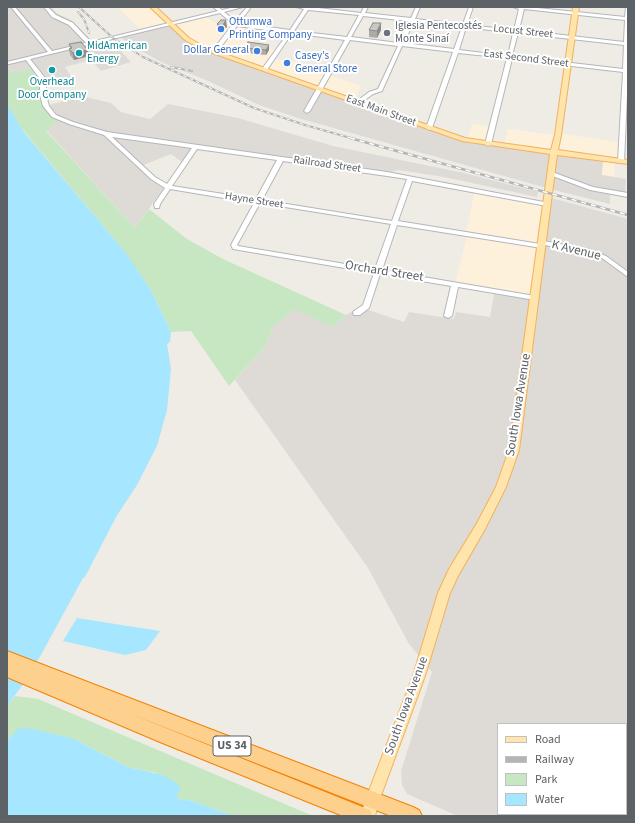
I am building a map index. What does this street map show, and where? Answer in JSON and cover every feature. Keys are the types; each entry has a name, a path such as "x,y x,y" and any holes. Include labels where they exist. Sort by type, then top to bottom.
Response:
{"highway":[{"name":"US 34","path":"7,658 50,681 160,734 364,816"},
{"name":"US 34","path":"7,670 124,702 370,808 413,816"}],"main road":[{"name":"East Main Street","path":"153,7 192,43 464,140 625,161"},
{"name":"South Iowa Avenue","path":"370,808 419,676 444,593 453,573 496,498 514,450 535,298 546,204 558,135 575,10"}],"street":[{"path":"13,7 51,53"},
{"path":"46,7 57,18 71,24 90,43"},
{"name":"East Second Street","path":"215,7 236,24 241,26 627,71"},
{"path":"9,63 241,7"},
{"path":"214,52 249,7"},
{"name":"Locust Street","path":"298,7 627,44"},
{"path":"307,111 366,7"},
{"path":"359,102 371,93 380,90 418,7"},
{"path":"429,128 471,7"},
{"path":"515,7 575,10 628,19"},
{"path":"488,144 522,7"},
{"path":"625,161 628,7"},
{"path":"265,70 307,8"},
{"name":"Hayne Street","path":"27,59 43,79 43,95 46,106 54,116 71,124 106,134 153,178 168,188 542,244"},
{"name":"Railroad Street","path":"106,134 410,178 546,204"},
{"path":"157,207 157,204 196,146"},
{"path":"258,202 281,159"},
{"path":"552,174 592,189 628,196"},
{"path":"357,313 366,306 410,178"},
{"name":"Orchard Street","path":"258,202 234,245 235,248 535,298"},
{"name":"K Avenue","path":"542,244 588,251 604,257 628,275"},
{"path":"448,316 455,284"}],"shaded area":[{"path":"7,7 51,7 56,13 71,20 95,44 109,41 114,44 131,62 101,71 91,60 65,67 74,81 54,87 43,85 13,73 7,67"},
{"path":"118,7 153,7 171,24 142,31"},
{"path":"205,16 214,23 230,19 236,24 263,28 250,46 278,50 272,59 301,62 295,72 329,75 361,86 354,101 195,44 171,24"},
{"path":"170,26 193,46 466,142 603,160 602,175 626,179 625,195 610,193 610,204 550,189 298,118 259,105 206,80 161,62 129,44 121,37"},
{"path":"81,96 111,103 121,112 150,119 168,104 238,118 333,146 464,173 538,192 537,197 444,177 398,170 391,172 195,144 182,162 171,154 141,166 165,186 135,228 46,130 46,106"},
{"path":"472,124 493,127 488,144 467,140"},
{"path":"508,129 557,135 558,133 622,143 621,161 615,160 614,177 602,175 603,159 504,146"},
{"path":"475,190 547,204 534,301 494,294 495,291 455,284 467,236 466,234"},
{"path":"548,197 628,219 628,816 458,816 407,794 402,785 401,771 432,672 409,644 368,568 235,380 265,347 273,327 294,308 333,327 346,315 360,307 404,322 409,312 454,319 456,312 490,317 494,294 534,300"}],"green space":[{"path":"7,67 13,73 34,68 43,79 46,106 59,119 46,131 135,228 149,209 187,239 223,259 346,315 333,327 294,309 273,327 265,347 229,386 191,331 171,332 151,290 120,246 17,123 7,104"},
{"path":"15,696 38,699 313,816 234,816 192,801 176,798 156,773 128,767 74,739 13,734 7,741 7,706"}],"water":[{"path":"7,104 23,131 126,253 151,290 171,332 170,342 167,344 171,369 167,410 157,446 137,485 116,517 85,577 83,578 42,653 24,683 7,706"},
{"path":"77,618 160,631 146,650 125,655 63,641"},
{"path":"20,728 34,729 74,739 128,767 162,775 175,782 181,788 176,798 192,801 234,816 7,816 7,741"}],"building":[{"path":"221,20 226,20 223,25 217,24"},
{"path":"373,23 381,23 377,31 369,30"},
{"path":"81,42 88,50 73,53 69,49 72,48 69,44"},
{"path":"248,42 269,45 266,50 245,48"}],"railway":[{"path":"79,7 113,38 143,57 254,108 354,139"},
{"path":"78,12 84,19 89,33"},
{"path":"171,67 192,71"},
{"path":"350,138 628,215"}],"place":[{"name":"Ottumwa Printing Company","path":"221,29"},
{"name":"Iglesia Pentecostés Monte Sinaí","path":"387,33"},
{"name":"Dollar General","path":"257,51"},
{"name":"MidAmerican Energy","path":"79,53"},
{"name":"Casey's General Store","path":"287,63"},
{"name":"Overhead Door Company","path":"52,70"}]}
